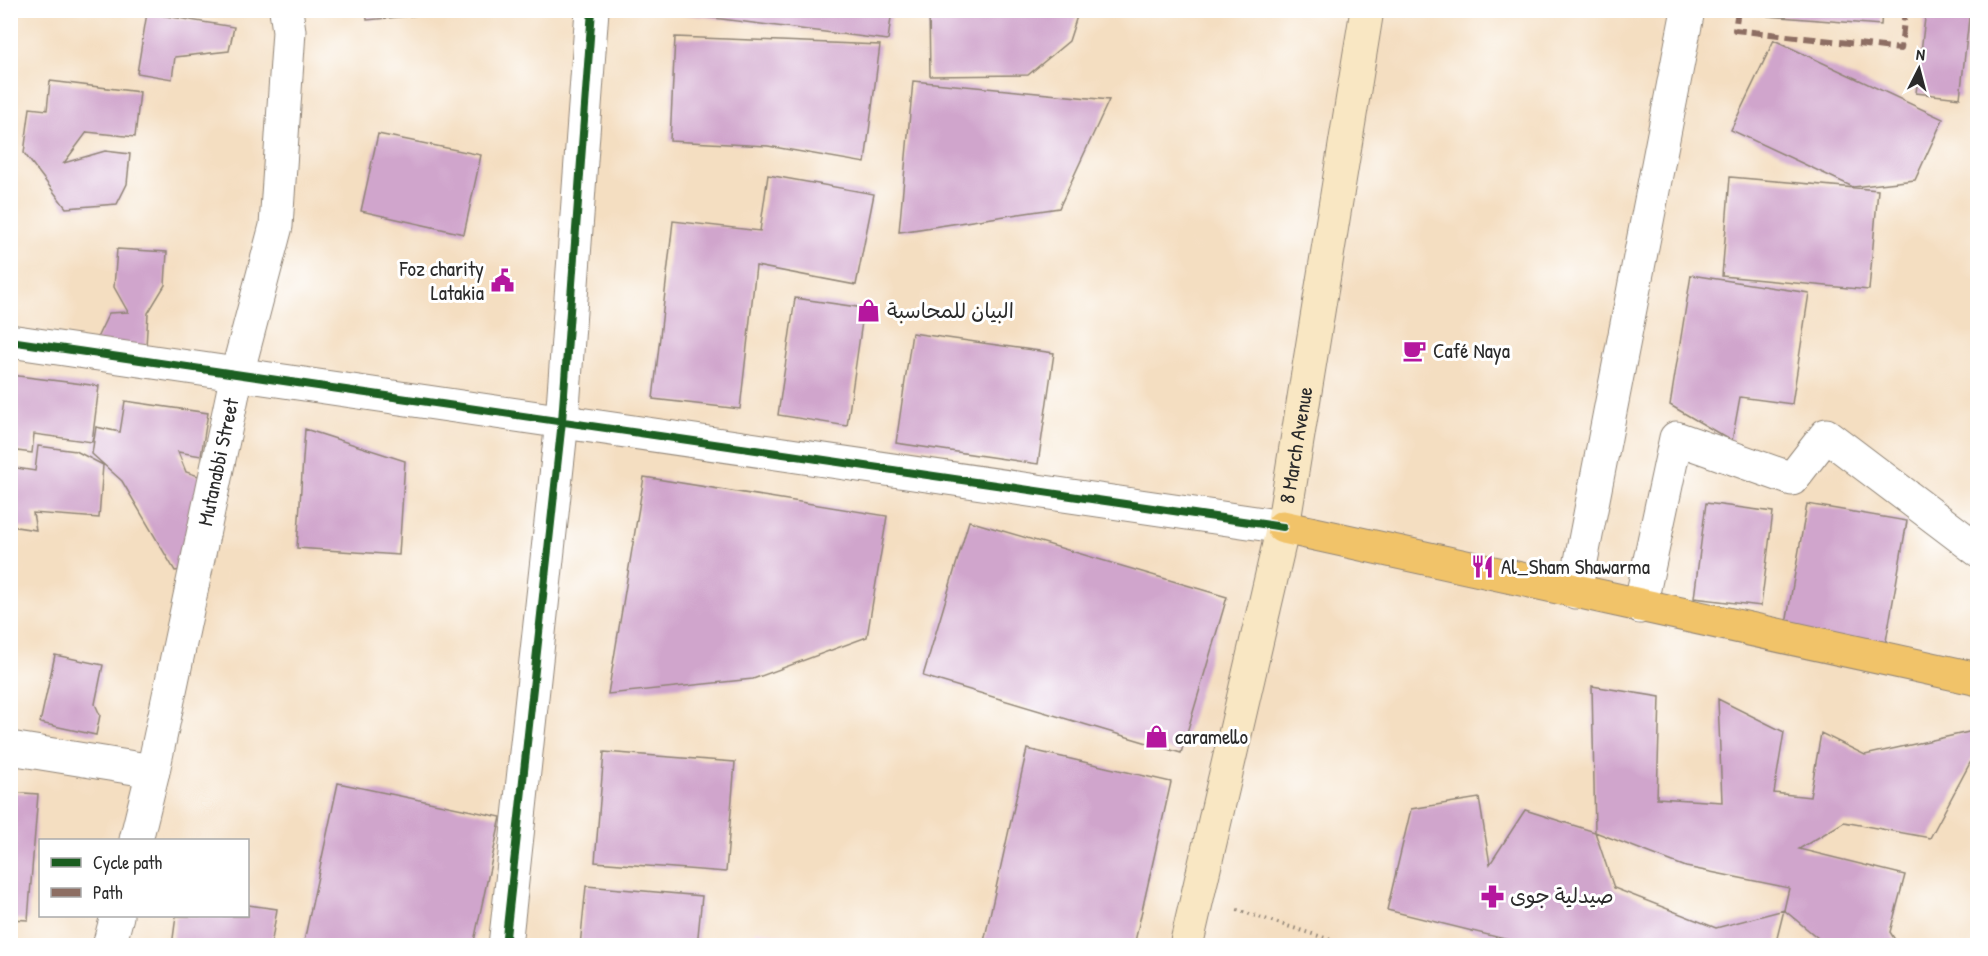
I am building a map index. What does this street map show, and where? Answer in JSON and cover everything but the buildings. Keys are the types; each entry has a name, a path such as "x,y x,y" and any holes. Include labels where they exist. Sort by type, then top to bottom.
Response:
{"main road":[{"name":"8 March Avenue","path":"1186,945 1199,899 1283,527 1366,10"},
{"path":"1283,527 1977,679"}],"street":[{"name":"Mutanabbi Street","path":"135,839 153,771 237,374 276,226 289,30 286,10"},
{"path":"505,945 562,421 592,10"},
{"path":"1575,592 1688,10"},
{"path":"10,342 1283,527"},
{"path":"1640,607 1676,438 1792,479 1826,435 1976,546"},
{"path":"10,748 153,771"},
{"path":"109,945 116,917"}],"path":[{"path":"1199,899 1350,945"}],"shaded area":[{"path":"756,930 832,945 753,945"}],"marked path":[{"path":"1738,10 1735,30 1901,49 1905,10"}],"cycle path":[{"path":"505,946 562,421 592,10"},
{"path":"10,341 1283,527"}],"place":[{"name":"Foz charity Latakia","path":"502,281"},
{"name":"البيان للمحاسبة","path":"869,311"},
{"name":"Café Naya","path":"1415,351"},
{"name":"Al_Sham Shawarma","path":"1483,567"},
{"name":"caramello","path":"1157,737"},
{"name":"صيدلية جوى","path":"1492,896"}]}
